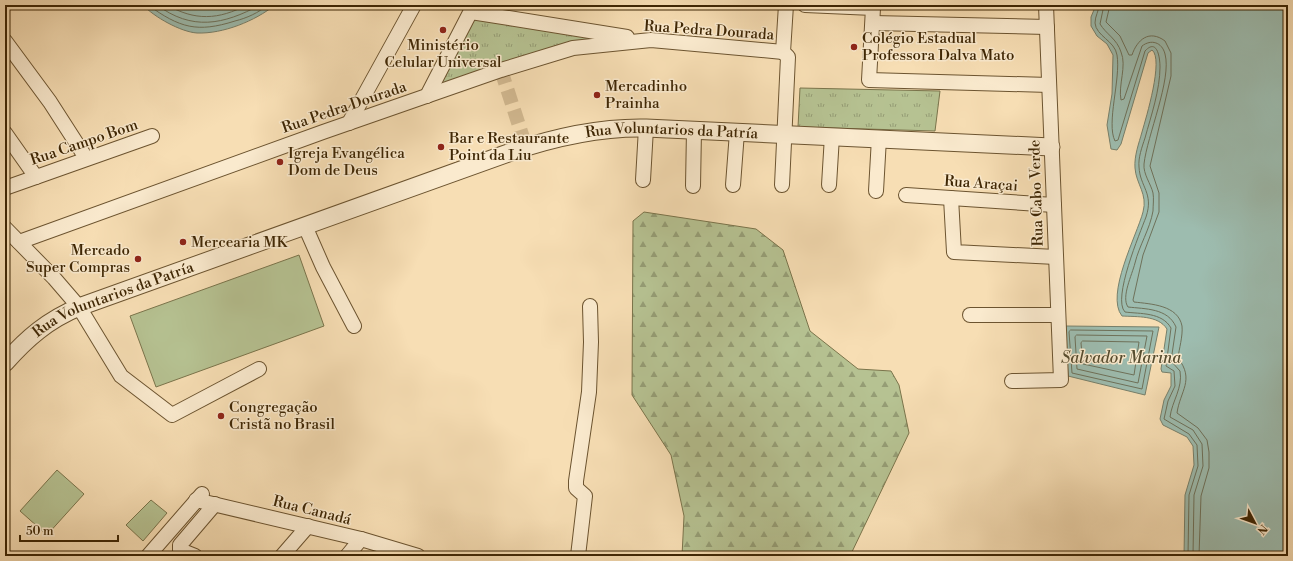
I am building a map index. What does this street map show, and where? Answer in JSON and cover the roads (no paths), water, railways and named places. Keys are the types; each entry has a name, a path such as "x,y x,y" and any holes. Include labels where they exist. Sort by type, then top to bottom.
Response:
{"street":[{"path":"349,123 414,5"},
{"path":"782,185 788,57 782,52 786,5"},
{"path":"805,5 873,8 870,80 1049,85"},
{"name":"Rua Cabo Verde","path":"1012,381 1061,380 1046,5"},
{"path":"428,96 472,9 652,40"},
{"path":"873,23 1047,27"},
{"name":"Rua Pedra Dourada","path":"19,242 349,123 573,48 652,40 782,52"},
{"path":"5,41 50,102 86,158"},
{"path":"643,180 646,128"},
{"name":"Rua Voluntarios da Patría","path":"5,364 44,326 57,316 79,306 541,142 600,129 646,128 1051,147"},
{"path":"693,186 694,130"},
{"path":"733,185 737,132"},
{"path":"5,133 36,176"},
{"name":"Rua Campo Bom","path":"5,188 86,158 152,136"},
{"path":"829,186 832,136"},
{"path":"876,191 879,138"},
{"name":"Rua Araçai","path":"906,194 1054,205"},
{"path":"951,198 954,252 1056,257"},
{"path":"305,226 326,274 354,326"},
{"path":"5,228 79,306 121,376 172,415 259,368"},
{"path":"578,556 585,496 576,488 576,481 589,392 591,342 590,306"},
{"path":"970,315 1058,315"},
{"name":"Rua Canadá","path":"155,553 199,497 215,504 361,539 418,556"},
{"path":"195,556 180,550 180,545 215,504"},
{"path":"282,556 308,526"},
{"path":"347,556 361,539"}],"water":[{"path":"143,5 275,5 258,16 228,29 207,33 197,33 183,30 168,23"},
{"path":"1096,5 1288,5 1288,556 1184,556 1185,495 1194,465 1193,446 1187,437 1163,425 1160,419 1164,400 1171,386 1171,373 1162,372 1161,369 1167,329 1163,324 1153,319 1122,316 1118,306 1117,294 1124,265 1140,222 1144,206 1143,194 1136,174 1135,159 1153,89 1156,65 1155,56 1152,50 1148,53 1121,144 1117,150 1111,149 1107,125 1112,94 1113,55 1107,44 1097,36 1091,26 1091,17"},
{"name":"Salvador Marina","path":"1065,326 1159,327 1145,395 1068,376"}],"tunnel":[{"path":"501,70 526,147"}],"place":[{"name":"Ministério Celular Universal","path":"443,30"},
{"name":"Colégio Estadual Professora Dalva Mato","path":"854,47"},
{"name":"Mercadinho Prainha","path":"597,95"},
{"name":"Bar e Restaurante Point da Liu","path":"441,147"},
{"name":"Igreja Evangélica Dom de Deus","path":"280,162"},
{"name":"Mercearia MK","path":"183,242"},
{"name":"Mercado Super Compras","path":"138,259"},
{"name":"Congregação Cristã no Brasil","path":"221,416"}]}
